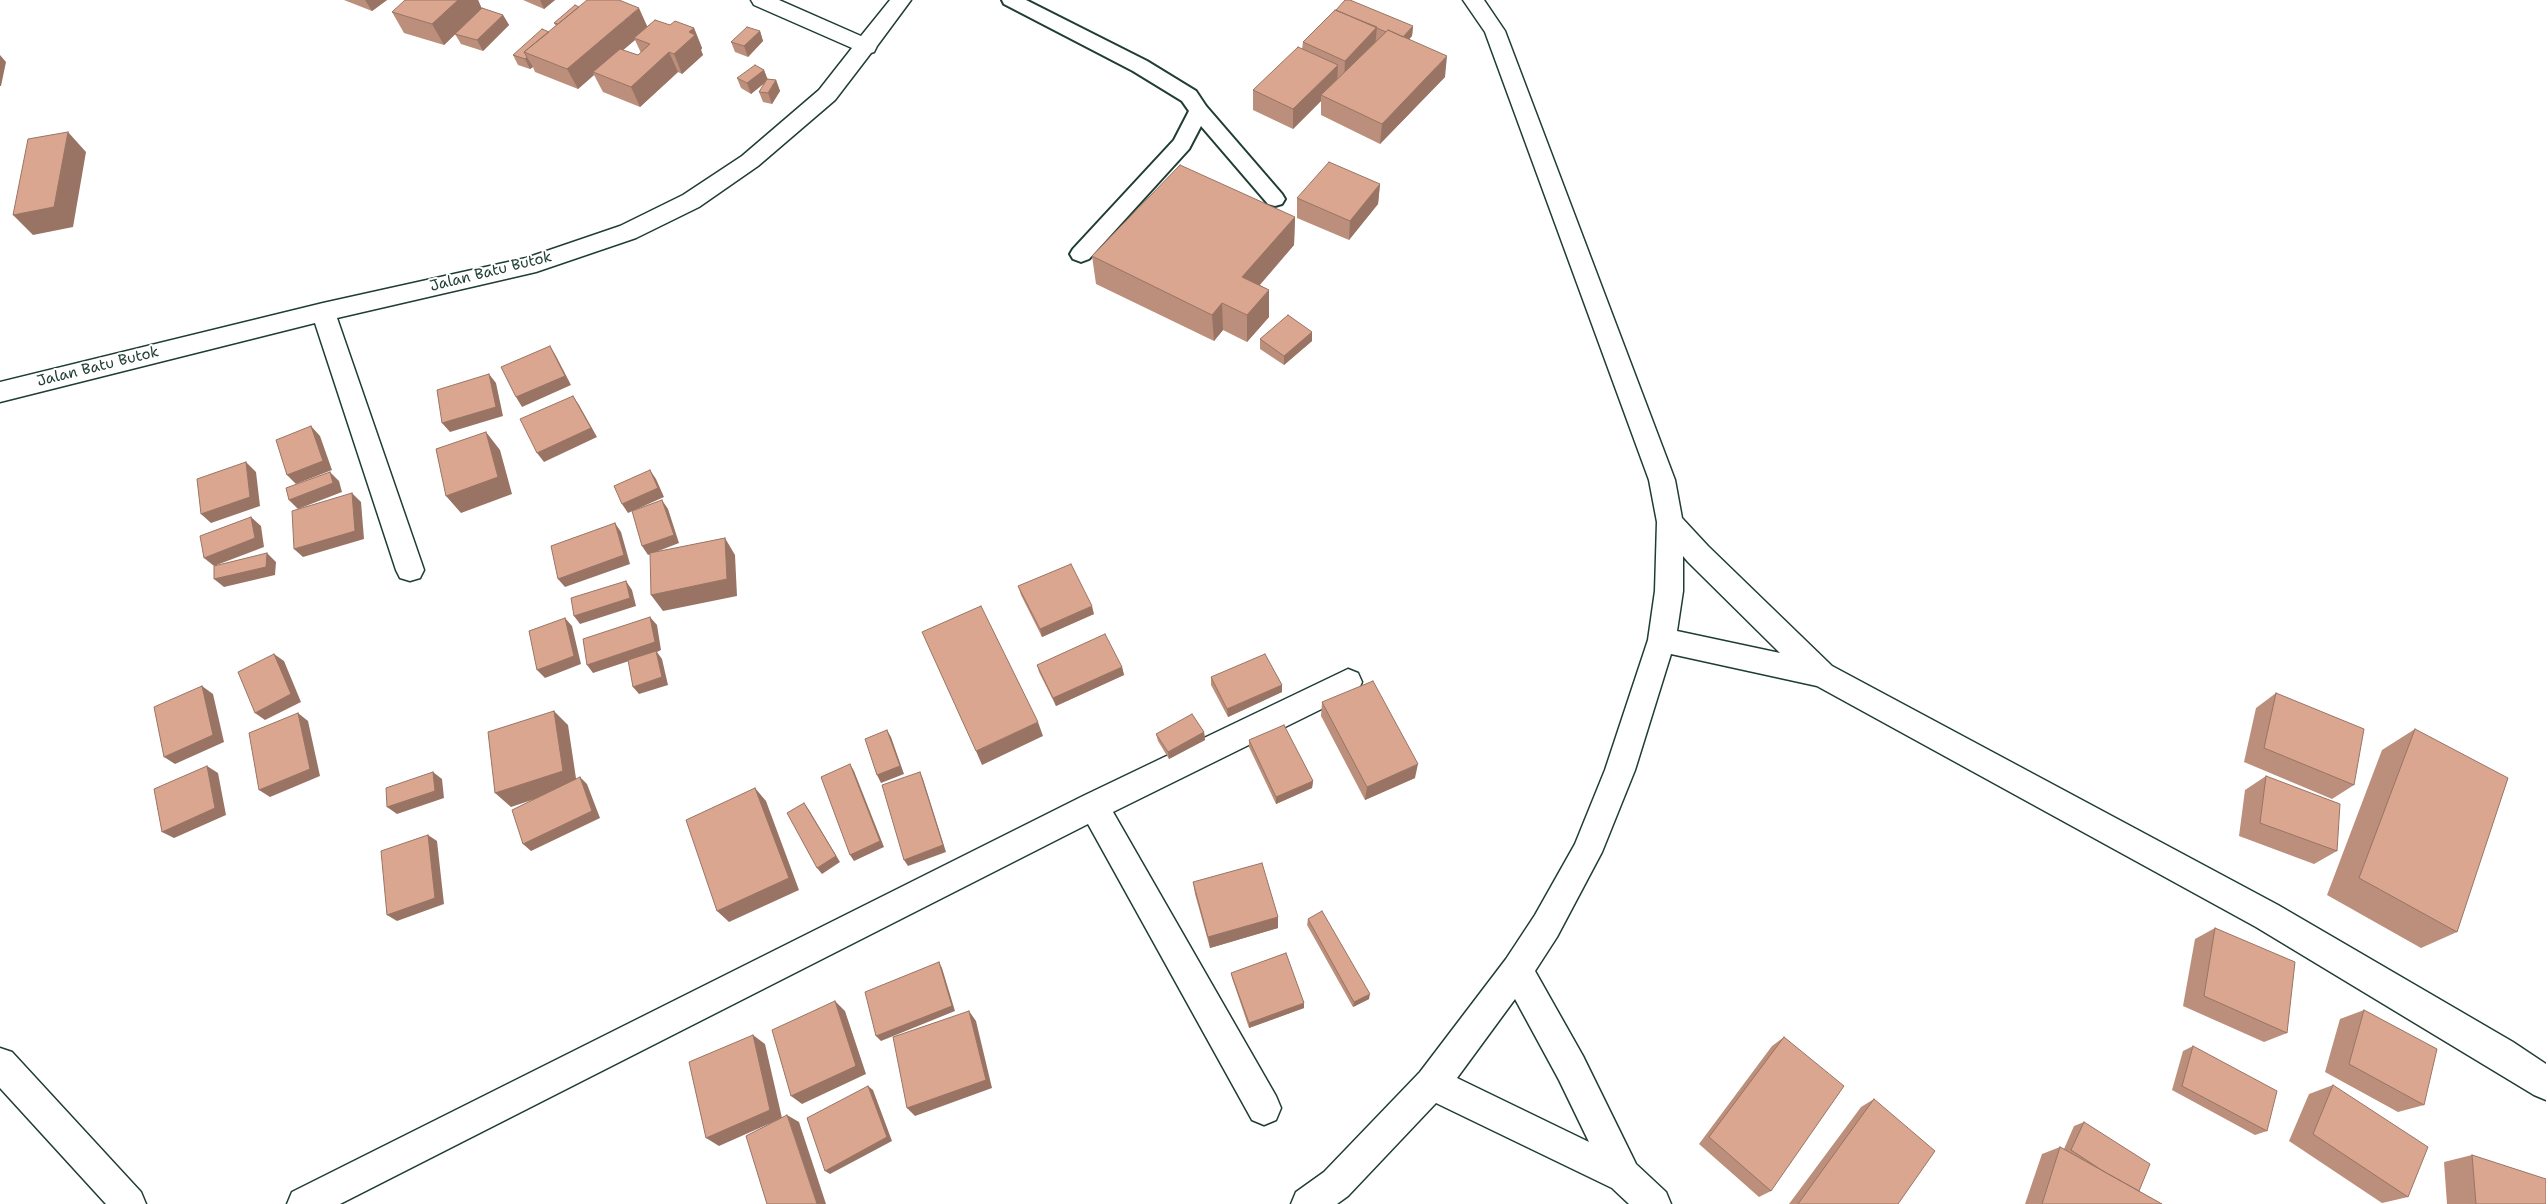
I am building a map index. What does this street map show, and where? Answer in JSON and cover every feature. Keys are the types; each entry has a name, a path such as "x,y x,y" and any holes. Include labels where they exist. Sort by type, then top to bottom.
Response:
{"street":[{"path":"761,0 867,47"},
{"name":"Jalan Batu Butok","path":"0,392 323,312 528,266 628,232 691,201 750,162 827,95 867,47 901,0"},
{"path":"1308,1204 1336,1184 1432,1084 1517,970 1546,926 1588,852 1620,770 1662,640 1669,590 1670,522 1662,480 1495,31 1473,0"},
{"path":"323,312 410,570"},
{"path":"1670,522 1698,554 1823,675 2267,916 2501,1054 2546,1083"},
{"path":"1662,640 1823,675"},
{"path":"304,1204 1094,806 1348,682"},
{"path":"1094,806 1264,1108"},
{"path":"1517,970 1571,1068 1624,1176"},
{"path":"0,1064 129,1204"},
{"path":"1432,1084 1624,1176 1654,1204"}],"lane":[{"path":"1011,0 1140,66 1189,96 1199,111 1275,199"},
{"path":"1081,254 1182,144 1199,111"}],"building":[{"path":"405,0 458,0 432,24 392,12"},
{"path":"587,0 619,0 639,8 567,69 524,52"},
{"path":"1345,0 1350,0 1413,26 1403,37 1388,30 1386,32 1336,10"},
{"path":"575,5 579,7 558,24 554,23"},
{"path":"482,8 503,15 477,40 455,34"},
{"path":"1335,10 1377,27 1345,61 1303,42"},
{"path":"655,20 670,25 675,21 694,28 689,32 695,35 674,54 669,52 631,87 593,72 620,49 638,55 650,44 634,38"},
{"path":"747,27 760,31 744,46 731,42"},
{"path":"542,29 549,32 524,52 527,57 525,59 513,55"},
{"path":"1388,30 1447,56 1382,124 1321,95"},
{"path":"1298,47 1338,65 1293,109 1253,90"},
{"path":"755,65 764,70 747,83 737,78"},
{"path":"767,79 776,80 768,93 759,92"},
{"path":"68,132 54,207 13,215 28,139"},
{"path":"1329,162 1380,184 1350,221 1297,198"},
{"path":"1180,165 1295,217 1242,277 1269,290 1247,315 1222,303 1212,315 1092,256"},
{"path":"1288,315 1312,332 1284,356 1260,339"},
{"path":"550,346 565,376 516,397 501,367"},
{"path":"489,374 496,407 442,423 437,390"},
{"path":"573,396 591,428 537,453 520,419"},
{"path":"311,426 323,461 287,475 276,440"},
{"path":"486,432 498,477 446,496 436,449"},
{"path":"246,462 250,497 201,514 197,479"},
{"path":"650,470 658,488 622,504 614,486"},
{"path":"330,472 333,483 289,500 286,488"},
{"path":"352,493 355,531 294,549 292,511"},
{"path":"662,500 674,535 642,546 632,511"},
{"path":"251,517 255,538 204,558 200,536"},
{"path":"615,523 624,555 558,579 551,546"},
{"path":"725,538 727,579 651,595 650,553"},
{"path":"267,553 266,567 214,579 214,566"},
{"path":"1071,564 1092,606 1040,629 1018,586"},
{"path":"626,581 630,598 574,616 571,598"},
{"path":"981,606 1038,722 976,751 922,632"},
{"path":"650,617 655,642 587,665 583,639"},
{"path":"565,618 574,656 537,670 529,631"},
{"path":"1105,634 1122,667 1053,698 1037,665"},
{"path":"656,651 662,677 633,687 628,660"},
{"path":"274,654 291,694 255,713 238,672"},
{"path":"1265,654 1282,685 1227,709 1211,677"},
{"path":"1373,681 1418,764 1367,787 1322,702"},
{"path":"202,686 213,735 164,757 154,707"},
{"path":"2276,693 2364,729 2354,785 2264,748"},
{"path":"554,711 563,771 495,793 488,732"},
{"path":"298,713 310,769 259,790 249,733"},
{"path":"1192,714 1204,732 1168,752 1156,734"},
{"path":"1284,725 1313,781 1276,797 1249,740"},
{"path":"2415,729 2508,778 2457,932 2359,878"},
{"path":"887,730 900,766 877,775 865,739"},
{"path":"850,764 880,841 850,855 821,777"},
{"path":"207,766 215,808 162,832 154,789"},
{"path":"433,772 435,791 387,807 386,788"},
{"path":"920,772 943,845 904,860 882,785"},
{"path":"2266,776 2340,804 2337,851 2260,823"},
{"path":"580,777 592,811 523,844 512,810"},
{"path":"755,788 789,878 717,911 686,820"},
{"path":"804,803 836,856 817,868 787,813"},
{"path":"428,835 435,898 387,915 381,851"},
{"path":"1262,863 1278,917 1208,937 1193,882"},
{"path":"1322,911 1370,994 1354,1002 1308,919"},
{"path":"2215,928 2295,962 2287,1033 2204,996"},
{"path":"1286,953 1304,1003 1249,1023 1231,973"},
{"path":"939,962 952,1006 876,1036 865,992"},
{"path":"835,1001 856,1066 791,1096 772,1030"},
{"path":"2364,1010 2437,1049 2424,1105 2349,1064"},
{"path":"969,1011 986,1080 907,1108 893,1037"},
{"path":"753,1035 770,1110 706,1138 689,1062"},
{"path":"1784,1037 1844,1086 1771,1191 1709,1137"},
{"path":"2193,1046 2277,1091 2267,1131 2182,1086"},
{"path":"2333,1085 2428,1147 2408,1197 2313,1134"},
{"path":"868,1086 887,1137 825,1171 807,1118"},
{"path":"1874,1099 1935,1151 1898,1204 1798,1204"},
{"path":"787,1115 817,1204 767,1204 746,1136"},
{"path":"2084,1122 2150,1164 2139,1191 2071,1150"},
{"path":"2060,1147 2162,1204 2042,1204"},
{"path":"2472,1155 2546,1179 2546,1204 2476,1204"}]}
